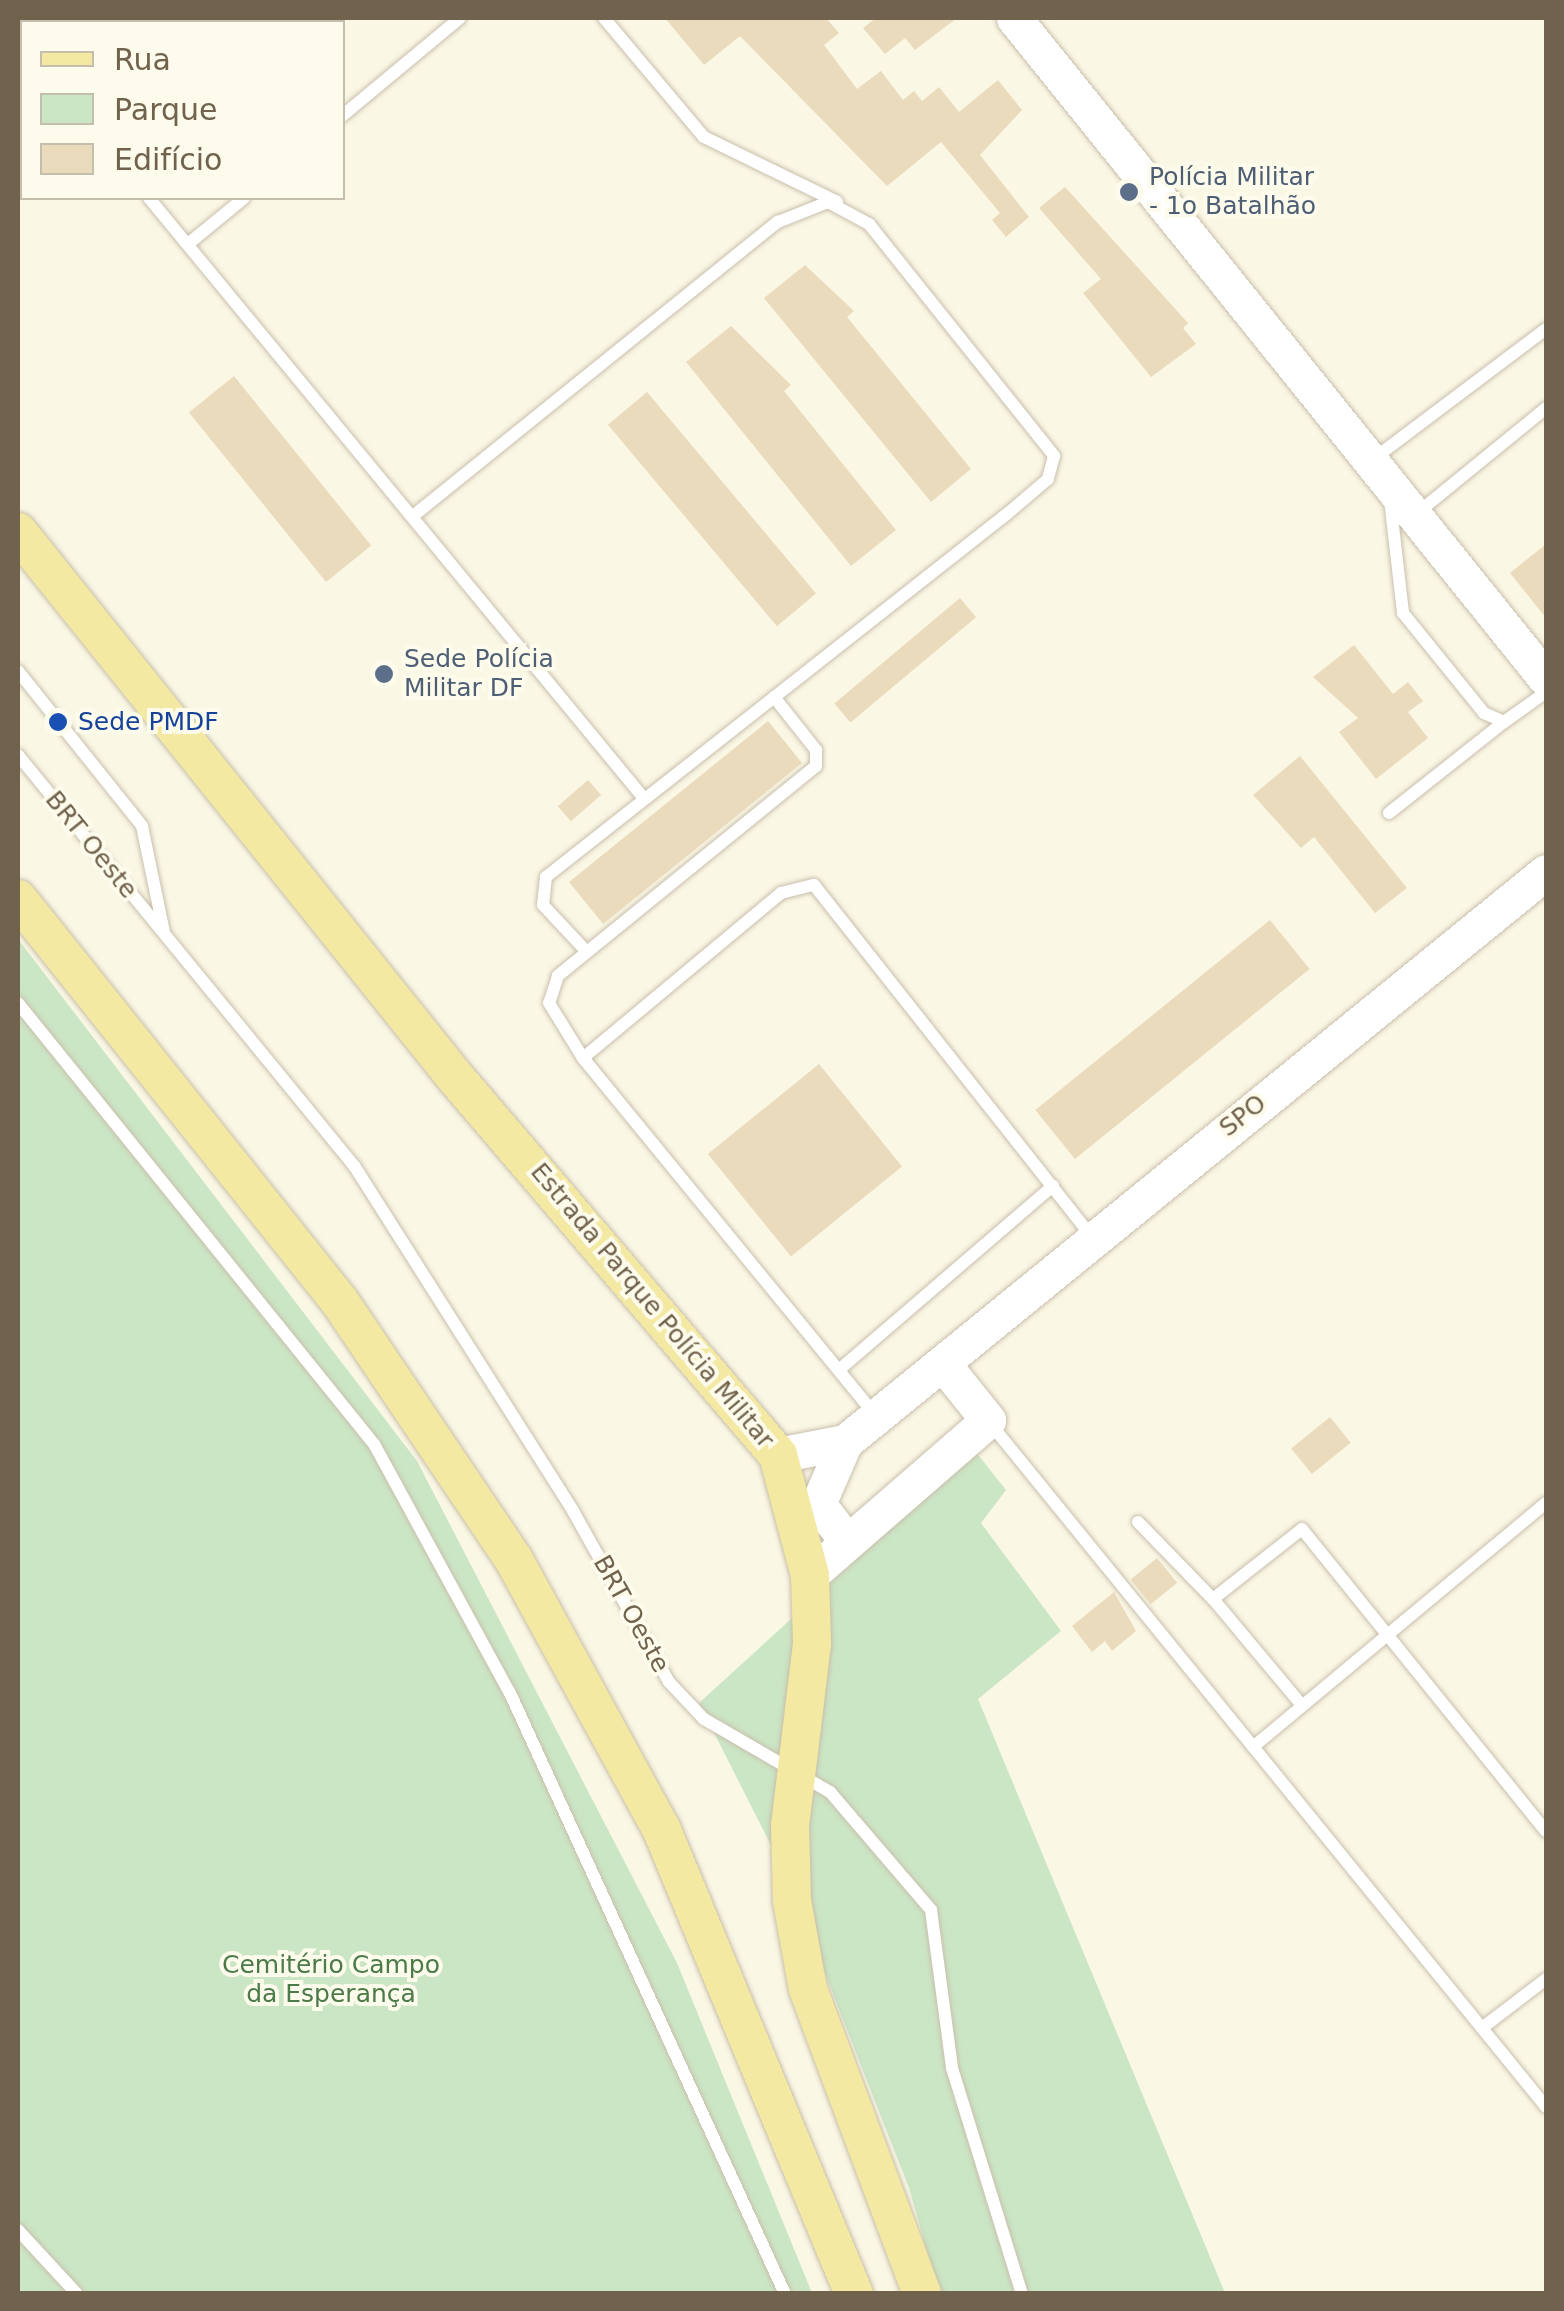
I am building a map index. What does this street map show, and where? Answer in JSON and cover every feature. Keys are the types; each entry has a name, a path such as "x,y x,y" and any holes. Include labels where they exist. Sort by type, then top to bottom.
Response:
{"main road":[{"name":"Estrada Parque Polícia Militar","path":"18,532 455,1077 778,1454 810,1575 810,1697 798,1775 792,1901 808,1989 922,2294"},
{"path":"18,899 336,1298 514,1560 662,1828 854,2294"}],"street":[{"path":"1014,18 1546,679"},
{"name":"SPO","path":"778,1454 846,1442 1546,872"},
{"path":"810,1575 988,1420 944,1365"},
{"path":"846,1442 818,1504 847,1541"}],"lane":[{"path":"345,114 460,18"},
{"path":"586,951 544,906 543,882 642,796 1020,504 1054,463 961,334 843,206 704,137 604,18"},
{"path":"151,200 642,796"},
{"path":"188,244 242,200"},
{"path":"413,516 778,222 812,204 843,206"},
{"path":"1504,722 1484,714 1404,613 1380,473 1546,329"},
{"path":"1414,515 1546,408"},
{"name":"BRT Oeste","path":"18,671 142,826 164,934"},
{"path":"1390,812 1546,692"},
{"path":"774,697 816,750 816,766 586,951 548,998 583,1058 840,1368 876,1417"},
{"name":"BRT Oeste","path":"18,755 356,1167 573,1511 668,1682 704,1719 830,1792 889,1851 931,1910 952,2068 1022,2294"},
{"path":"583,1058 782,893 814,885 1094,1238"},
{"path":"18,1003 374,1444 510,1692 785,2294"},
{"path":"840,1368 1052,1186"},
{"path":"988,1420 1546,2107"},
{"path":"1253,1746 1546,1502"},
{"path":"1138,1522 1213,1599 1300,1703"},
{"path":"1213,1599 1302,1529 1546,1832"},
{"path":"1482,2028 1546,1979"},
{"path":"18,2230 77,2294"}],"green space":[{"name":"Cemitério Campo da Esperança","path":"18,939 417,1461 677,1963 812,2293 18,2293"},
{"path":"975,1451 1006,1490 981,1523 1061,1631 978,1699 1225,2293 939,2293 909,2188 788,1879 699,1703"}],"building":[{"path":"665,18 826,18 839,33 824,45 857,89 881,71 903,100 914,91 922,101 939,87 959,112 998,80 1022,110 980,155 1029,217 1006,237 992,220 1000,213 941,142 887,186 740,36 704,65"},
{"path":"876,18 957,18 915,50 905,38 885,54 863,28"},
{"path":"1065,187 1188,323 1183,328 1196,344 1151,377 1083,293 1101,279 1039,208"},
{"path":"805,265 854,311 847,317 971,469 931,502 764,298"},
{"path":"731,326 791,385 784,391 896,530 851,566 686,362"},
{"path":"234,376 371,545 326,582 189,413"},
{"path":"647,392 816,593 777,626 608,425"},
{"path":"1546,544 1546,618 1510,573"},
{"path":"960,598 976,617 850,723 834,703"},
{"path":"1354,645 1393,694 1408,682 1423,701 1408,712 1428,738 1376,779 1339,732 1358,718 1313,677"},
{"path":"768,721 802,763 603,924 569,882"},
{"path":"1300,756 1407,888 1375,913 1314,837 1301,848 1253,795"},
{"path":"588,780 601,795 571,821 558,806"},
{"path":"1270,920 1310,969 1075,1159 1035,1110"},
{"path":"819,1064 902,1167 791,1257 708,1154"},
{"path":"1330,1417 1351,1443 1312,1474 1291,1448"},
{"path":"1157,1558 1177,1583 1151,1604 1131,1579"},
{"path":"1114,1592 1136,1631 1112,1651 1105,1641 1092,1652 1072,1626"}],"place":[{"name":"Polícia Militar - 1o Batalhão","path":"1129,192"},
{"name":"Sede Polícia Militar DF","path":"384,674"},
{"name":"Sede PMDF","path":"58,722"}]}
